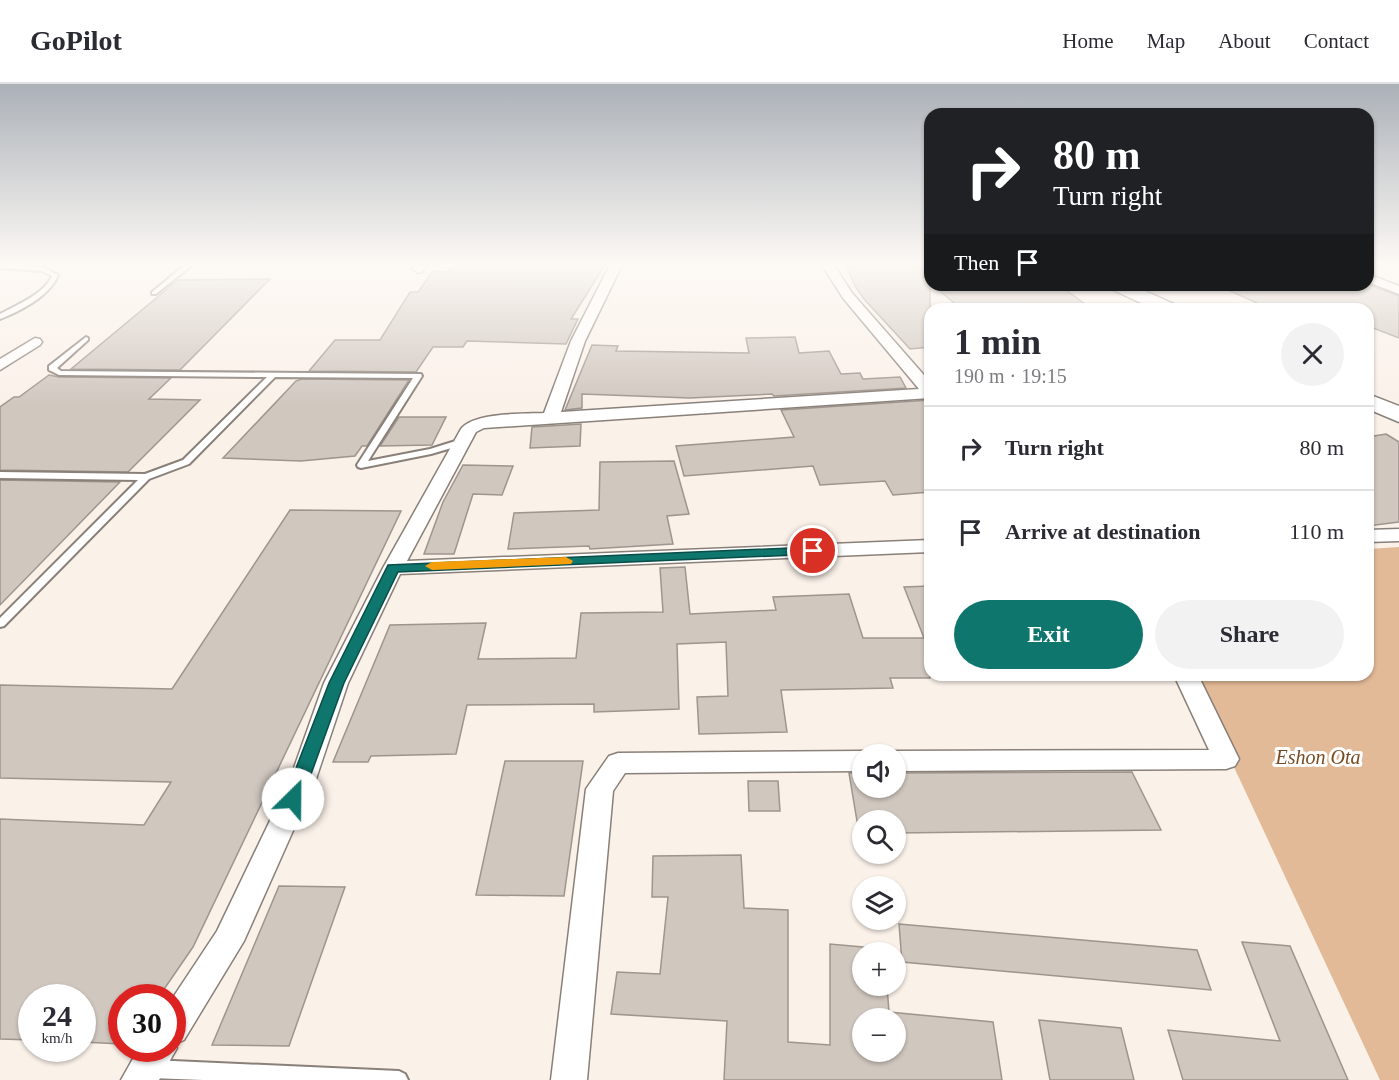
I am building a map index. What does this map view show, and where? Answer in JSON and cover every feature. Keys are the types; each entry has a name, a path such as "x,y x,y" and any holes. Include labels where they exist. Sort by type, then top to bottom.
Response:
{"street":[{"path":"551,417 578,342 593,311"},
{"path":"861,311 924,385"},
{"path":"0,366 35,342"},
{"path":"186,1007 228,941 303,779 336,683 393,568 469,429 480,423 551,417 924,392"},
{"path":"1374,536 1399,535"},
{"path":"393,568 924,546"},
{"path":"906,761 1226,759 1189,681"},
{"path":"569,1080 600,789 618,763 852,761"}],"lane":[{"path":"86,339 52,368 59,374 418,376 361,465 431,451 462,442"},
{"path":"0,475 146,477 186,462 274,374"},
{"path":"0,624 146,477"},
{"path":"149,1066 399,1080"}],"green space":[{"name":"Eshon Ota","path":"1399,547 1399,1080 1380,1080 1194,681 1374,681 1374,549"}],"building":[{"path":"140,311 238,311 180,370 71,369"},
{"path":"398,311 576,311 571,319 578,319 566,344 467,341 463,347 433,347 416,372 309,371 335,340 380,340"},
{"path":"875,311 924,311 924,348 910,349"},
{"path":"1374,311 1399,311 1399,338 1374,328"},
{"path":"795,337 799,353 829,351 841,374 860,373 863,379 900,377 906,388 774,396 772,394 690,398 582,394 582,408 565,410 592,345 618,346 616,351 749,353 746,338"},
{"path":"49,375 171,378 149,399 200,400 128,472 0,470 0,407 14,397 19,397"},
{"path":"302,379 409,380 367,446 362,446 355,456 301,461 223,458 296,381"},
{"path":"924,400 924,492 893,495 885,481 820,485 813,466 684,476 676,446 794,437 781,410"},
{"path":"399,417 446,417 432,445 380,446"},
{"path":"581,424 580,446 530,448 532,427"},
{"path":"1386,434 1399,442 1399,522 1374,525 1374,436"},
{"path":"674,461 689,514 667,516 673,544 590,549 589,546 508,549 514,513 599,510 600,462"},
{"path":"463,465 513,466 502,495 473,494 454,554 424,554 443,502"},
{"path":"0,480 120,482 0,605"},
{"path":"290,510 401,511 193,947 168,984 108,984 108,1043 96,1043 96,984 18,984 18,1040 0,1039 0,819 144,825 171,782 0,778 0,685 172,689"},
{"path":"685,567 690,614 776,610 773,597 849,594 863,638 924,638 924,678 890,678 893,688 781,690 787,732 699,734 697,697 728,696 726,642 677,644 679,709 594,712 594,704 467,705 456,754 371,756 368,762 333,762 390,625 486,623 478,659 576,658 581,613 663,612 660,568"},
{"path":"924,586 924,638 904,587"},
{"path":"505,761 583,761 564,896 476,895"},
{"path":"1132,772 1161,830 906,833 906,810 855,810 853,798 906,798 906,773"},
{"path":"849,773 852,773 852,791"},
{"path":"748,781 778,781 780,811 749,811"},
{"path":"741,855 744,908 788,910 788,1042 830,1045 830,944 852,946 852,996 888,996 889,1008 852,1008 852,1062 906,1062 906,1014 993,1022 1002,1080 724,1080 727,1021 611,1014 617,972 660,974 668,897 652,897 653,856"},
{"path":"279,886 345,887 289,1046 212,1045"},
{"path":"906,925 1197,950 1211,990 906,962 906,942 900,942 899,930 906,930"},
{"path":"1242,942 1290,946 1348,1080 1183,1080 1168,1030 1280,1041"},
{"path":"1039,1020 1121,1028 1134,1080 1050,1080"}],"slow traffic":[{"path":"432,566 566,561"}],"route":[{"path":"293,799 303,779 336,683 393,568 813,551"}]}
